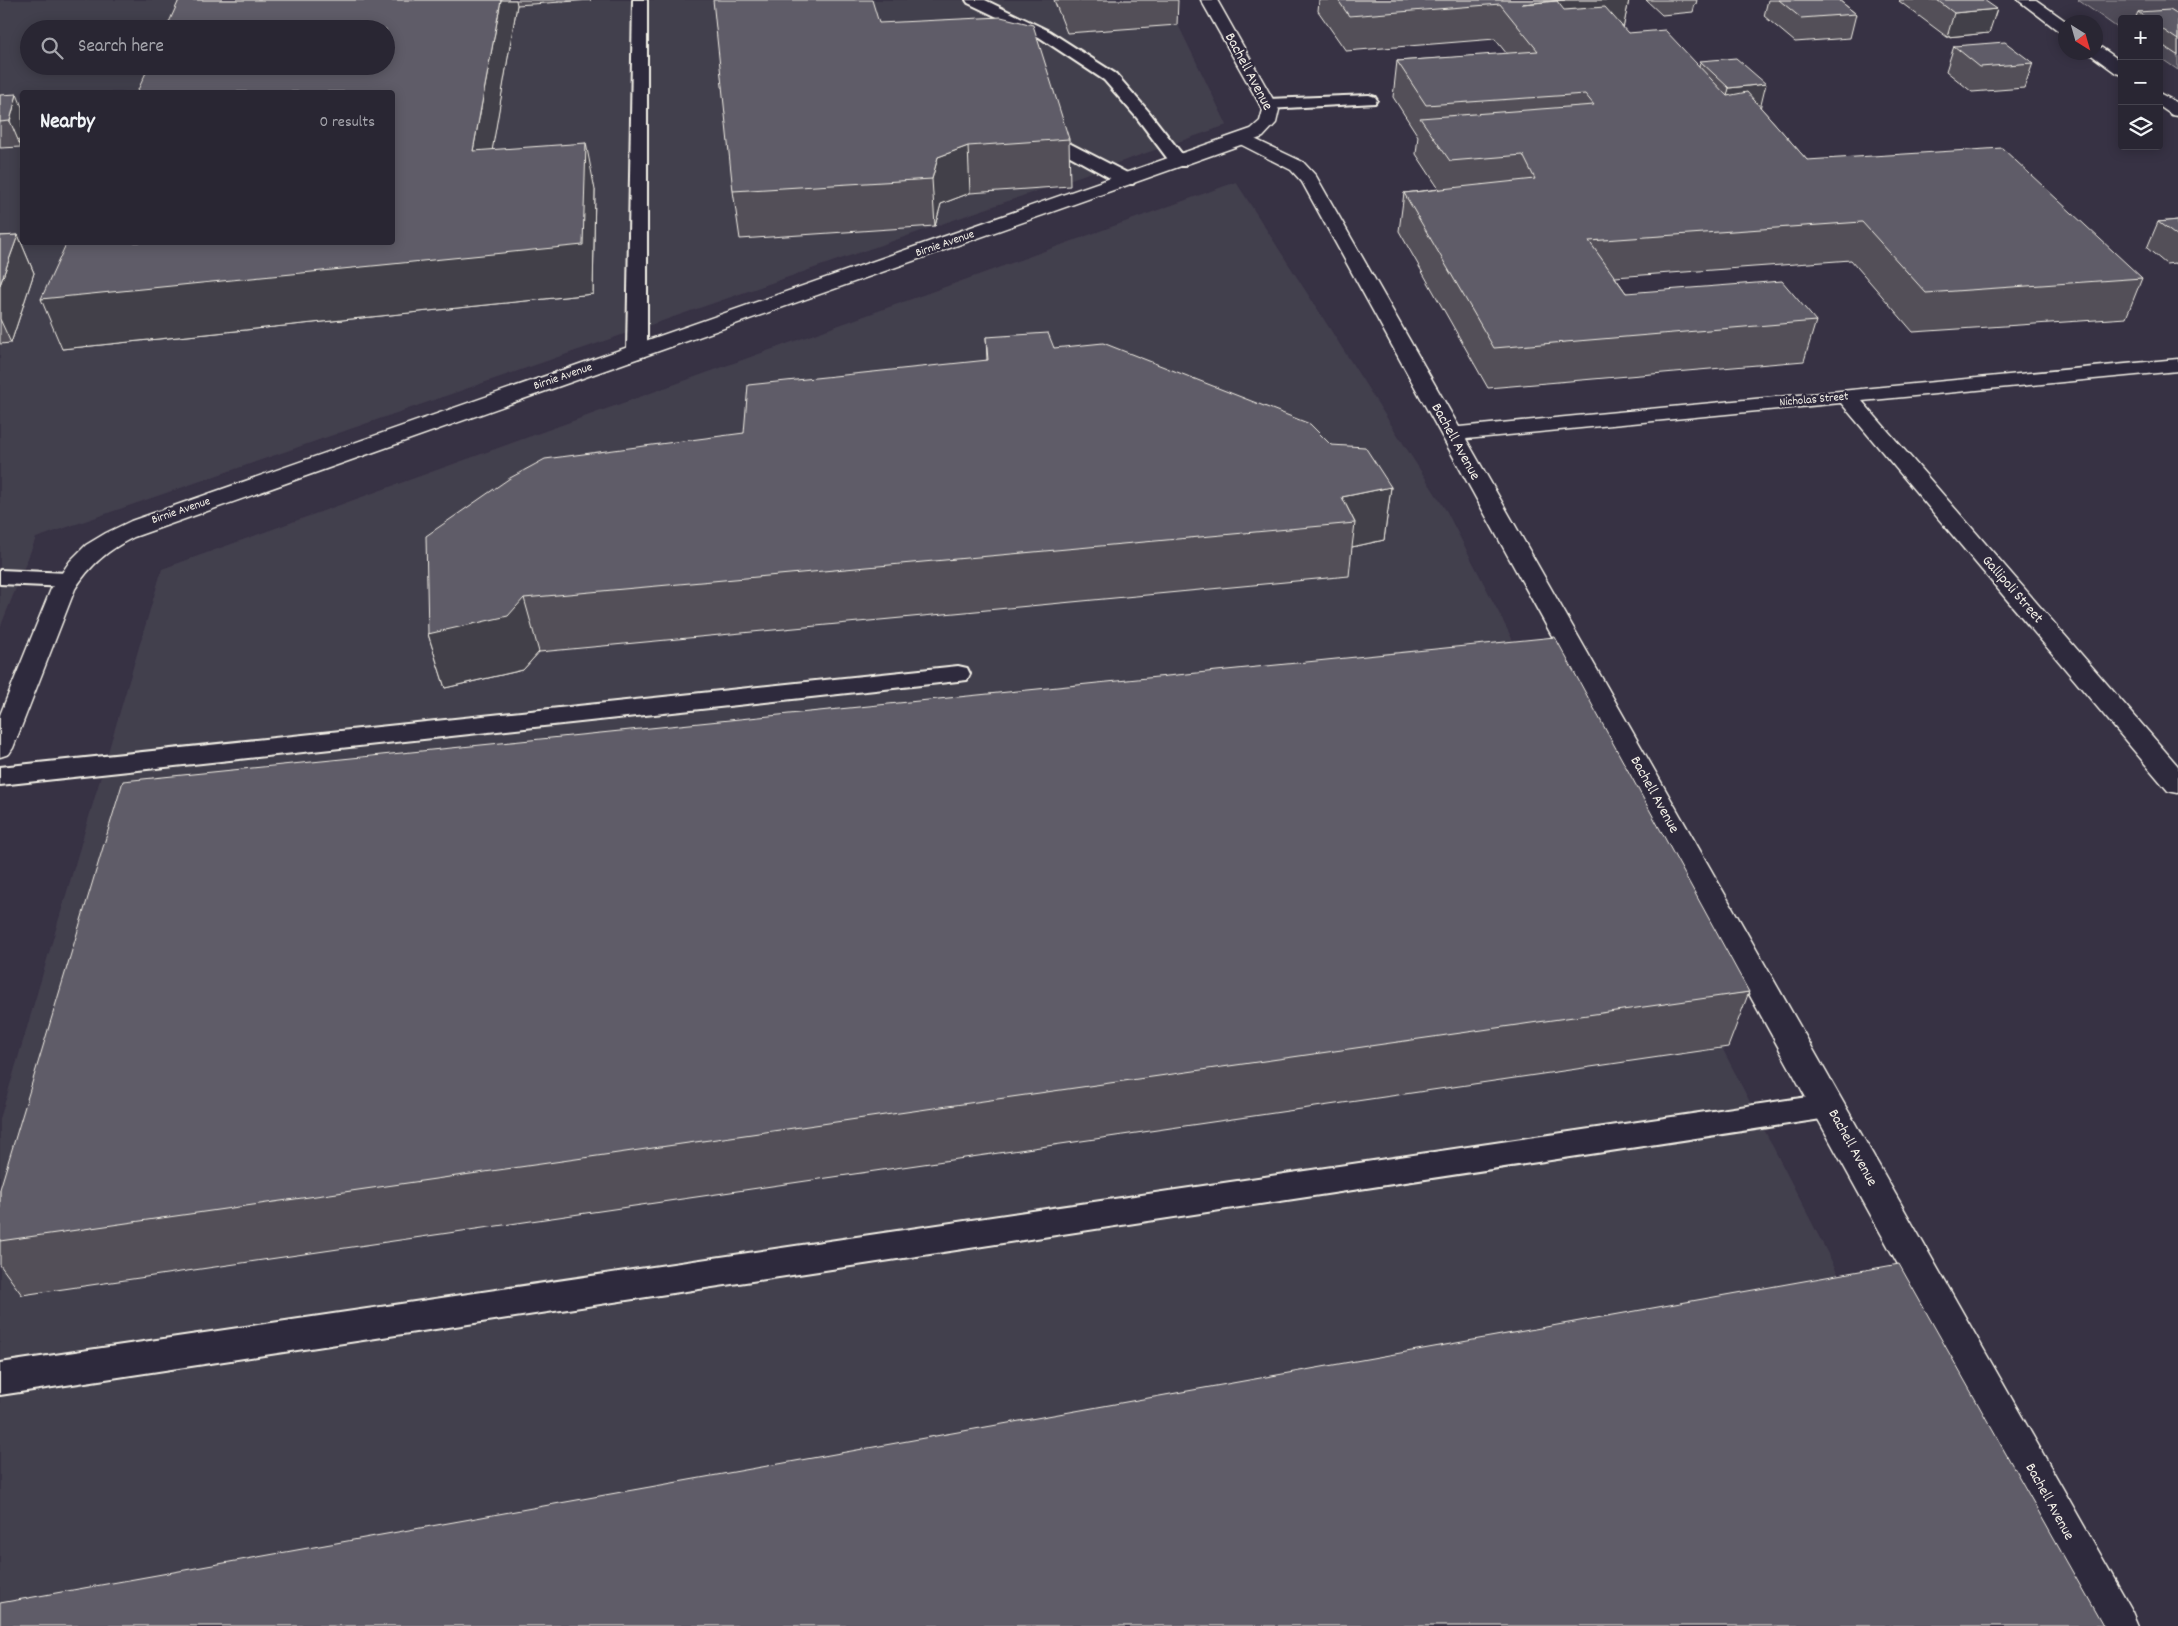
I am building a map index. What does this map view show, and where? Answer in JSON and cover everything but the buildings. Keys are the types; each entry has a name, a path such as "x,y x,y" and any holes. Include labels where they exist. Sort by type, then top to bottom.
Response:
{"street":[{"name":"Bachell Avenue","path":"1209,0 1271,110 1271,118 1266,126 1244,139"},
{"path":"2026,0 2058,23"},
{"path":"2103,56 2118,67"},
{"path":"2163,101 2178,112"},
{"name":"Birnie Avenue","path":"3,733 68,580 89,553 112,538 139,526 1244,139"},
{"name":"Bachell Avenue","path":"1244,139 1297,166 1310,180 2119,1626"},
{"name":"Nicholas Street","path":"1451,434 2178,366"},
{"name":"Gallipoli Street","path":"1847,397 2178,784"}],"lane":[{"path":"637,352 640,0"},
{"path":"972,0 1044,34 1110,77 1143,115 1179,162"},
{"path":"1268,104 1369,100"},
{"path":"1067,147 1128,180"},
{"path":"0,577 68,580"},
{"path":"0,776 958,674"},
{"path":"0,1378 1828,1106"}],"shaded area":[{"path":"0,0 1166,0 1227,125 36,538 0,628"},
{"path":"2078,0 2178,0 2178,70 2163,60 2163,15 2118,15 2118,28 2103,18 2103,15 2099,15"},
{"path":"1236,182 1447,512 2019,1626 0,1626 0,1119 162,569"}]}
